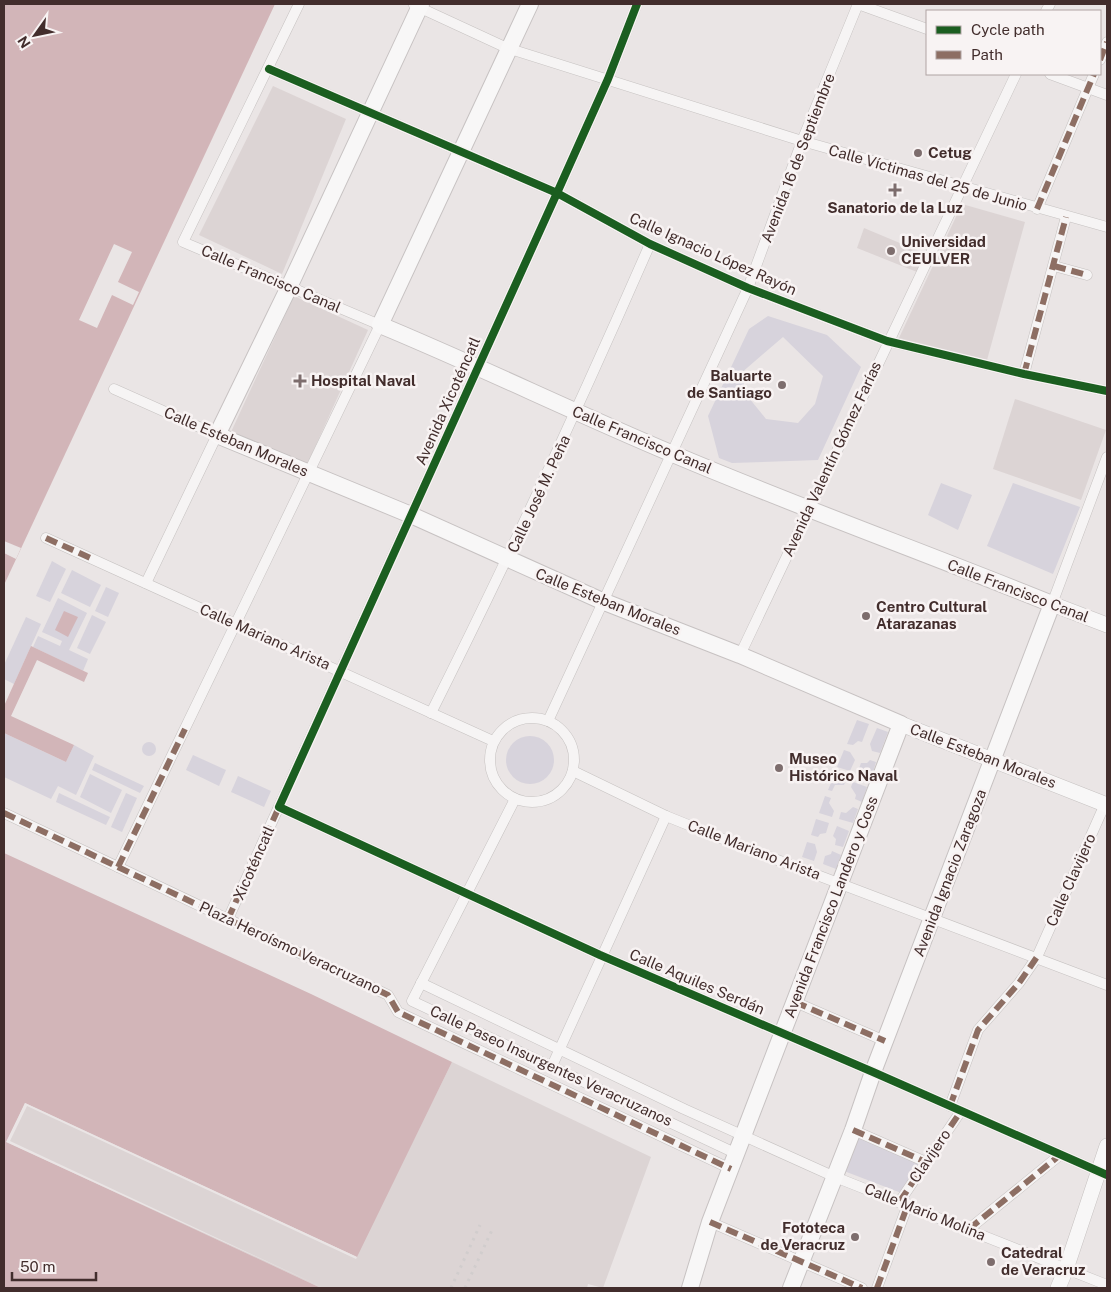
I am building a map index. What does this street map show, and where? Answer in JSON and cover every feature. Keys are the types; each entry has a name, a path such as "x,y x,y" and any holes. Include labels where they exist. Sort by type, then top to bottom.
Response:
{"main road":[{"path":"380,325 507,48 530,4"},
{"path":"217,435 370,115 417,5"},
{"name":"Calle Francisco Canal","path":"380,325 479,366 577,413 808,510 1107,625"},
{"name":"Calle Esteban Morales","path":"217,435 411,515 602,601 740,655 901,724 1106,804"},
{"name":"Avenida Ignacio Zaragoza","path":"791,1288 853,1130 885,1041 1052,604"},
{"name":"Avenida Francisco Landero y Coss","path":"690,1288 710,1222 901,724"},
{"path":"1058,1288 1103,1173 1107,1146"}],"street":[{"path":"269,69 300,4"},
{"name":"Avenida Xicoténcatl","path":"279,807 608,79 637,4"},
{"path":"858,4 926,29"},
{"name":"Avenida 16 de Septiembre","path":"548,721 602,601 673,454 748,288 802,141 858,4"},
{"name":"Calle Víctimas del 25 de Junio","path":"417,5 507,48 802,141 1037,209 1107,227"},
{"path":"1101,57 1107,42"},
{"name":"Calle Ignacio López Rayón","path":"269,69 370,115 557,193 650,244 748,288 887,341 1024,374 1107,391"},
{"name":"Calle Francisco Canal","path":"269,69 183,242 380,325"},
{"name":"Avenida Valentín Gómez Farías","path":"740,655 887,341 1016,75"},
{"path":"1053,75 1107,95"},
{"path":"1037,209 1094,75"},
{"path":"1024,374 1066,217"},
{"name":"Calle José M. Peña","path":"431,713 508,560 577,413 650,244"},
{"path":"1054,266 1087,275"},
{"path":"118,867 236,624 307,472 380,325"},
{"name":"Calle Esteban Morales","path":"114,389 217,435"},
{"path":"146,583 217,435"},
{"name":"Avenida Ignacio Zaragoza","path":"1052,604 1107,457"},
{"name":"Calle Mariano Arista","path":"46,538 494,741"},
{"path":"521,718 539,718 548,721 557,726 570,741 574,761 573,771 563,789 555,796 536,802 515,799 499,788 494,779 489,760 494,741 505,727 521,718"},
{"name":"Calle Mariano Arista","path":"573,771 666,816 1107,985"},
{"path":"421,983 515,799"},
{"name":"Calle Clavijero","path":"950,1106 978,1030 1019,983 1037,957 1106,804"},
{"name":"Calle Aquiles Serdán","path":"279,807 600,956 874,1072 1103,1173"},
{"name":"Xicoténcatl","path":"228,919 279,807"},
{"name":"Plaza Heroísmo Veracruzano","path":"4,813 388,995 398,1012 734,1161"},
{"path":"552,1066 600,956 666,816"},
{"name":"Calle Paseo Insurgentes Veracruzanos","path":"734,1161 689,1131 412,1001 421,983 559,1051 743,1136"},
{"path":"795,1002 885,1041"},
{"name":"Clavijero","path":"878,1288 904,1203 926,1162 961,1111"},
{"name":"Calle Paseo Insurgentes Veracruzanos","path":"689,1131 697,1115"},
{"path":"853,1130 926,1162"},
{"name":"Calle Mario Molina","path":"743,1136 835,1177 969,1229 1107,1286"},
{"path":"969,1229 1060,1155"},
{"path":"710,1222 862,1288"}],"shaded area":[{"path":"4,4 275,4 4,585"},
{"path":"273,86 346,119 282,274 199,235"},
{"path":"962,204 1025,222 987,360 899,338"},
{"name":"Universidad CEULVER","path":"864,228 926,254 917,272 857,248"},
{"name":"Hospital Naval","path":"294,296 368,330 306,467 231,432"},
{"path":"768,316 827,335 861,367 818,460 732,463 719,458 708,416 749,329","holes":["783,337 823,376 815,404 798,423 766,419 749,398 740,374"]},
{"path":"1015,399 1106,430 1081,500 993,469"},
{"path":"941,483 972,495 958,530 928,515"},
{"path":"1013,483 1080,507 1053,574 987,546"},
{"path":"52,561 66,569 50,602 36,596"},
{"path":"72,570 101,585 90,607 61,593"},
{"path":"106,587 119,593 108,617 95,611"},
{"path":"58,598 87,613 69,650 88,659 83,671 33,647 38,636 60,646 62,641 42,632"},
{"path":"64,611 78,617 68,637 55,630"},
{"path":"92,615 106,622 90,654 77,648"},
{"path":"26,617 41,624 14,684 4,679 4,665"},
{"path":"31,646 88,673 84,682 37,660 11,716 74,745 66,762 4,733 4,706"},
{"path":"857,720 869,724 862,742 858,741 853,745 847,744"},
{"path":"877,728 888,732 880,753 872,751 870,744"},
{"path":"4,733 66,762 74,745 94,756 76,795 58,786 51,799 4,777"},
{"path":"525,736 535,736 544,740 550,746 554,760 550,774 544,780 535,784 525,784 516,780 510,774 506,765 506,755 510,746 516,740"},
{"path":"146,742 152,742 156,749 152,756 146,756 142,752 142,746"},
{"path":"844,750 850,752 855,760 850,771 837,767"},
{"path":"193,755 226,770 219,786 186,770"},
{"path":"870,760 876,762 871,779 857,774 861,763 867,763"},
{"path":"95,763 144,786 140,793 92,770"},
{"path":"835,773 847,777 844,785 835,785 832,791 828,790"},
{"path":"90,774 122,790 111,813 80,797"},
{"path":"238,776 271,791 264,807 231,792"},
{"path":"853,782 867,787 862,802 855,799 856,795 851,787"},
{"path":"59,793 110,817 106,825 56,802"},
{"path":"126,793 137,798 122,832 111,827"},
{"path":"825,796 831,798 829,803 834,811 832,817 819,813"},
{"path":"853,807 858,809 853,823 839,819 841,812 846,813"},
{"path":"816,819 829,823 826,833 820,834 818,837 811,835"},
{"path":"837,826 849,831 843,847 835,845 836,839 833,836"},
{"path":"807,842 815,844 817,852 814,861 802,857"},
{"path":"832,851 841,855 836,869 823,864 825,856 831,854"},
{"path":"4,853 311,994 452,1062 357,1257 25,1103 7,1142 321,1288 4,1288"},
{"path":"452,1062 651,1157 603,1288 588,1284 587,1288 321,1288 6,1142 25,1103 356,1257"},
{"path":"860,1133 926,1162 904,1194 844,1171"}],"pier":[{"path":"114,244 132,252 118,282 139,292 133,305 112,295 97,328 79,320"},
{"path":"4,541 21,548 16,559 4,553"},
{"path":"25,1103 357,1257 356,1259 27,1106 10,1141 324,1288 6,1142"}],"railway":[{"path":"451,1288 480,1225"},
{"path":"465,1288 492,1230"}],"marked path":[{"path":"1101,57 1107,42"},
{"path":"1037,209 1094,75"},
{"path":"1024,374 1066,217"},
{"path":"1054,266 1087,275"},
{"path":"46,538 95,560"},
{"path":"118,867 185,729"},
{"path":"228,919 279,807"},
{"path":"4,813 388,995 398,1012 731,1169"},
{"path":"950,1106 978,1030 1019,983 1037,957"},
{"path":"795,1002 885,1041"},
{"path":"900,1201 961,1111"},
{"path":"853,1130 926,1162"},
{"path":"969,1229 1060,1155"},
{"path":"877,1288 908,1204"},
{"path":"710,1222 862,1288"}],"cycle path":[{"path":"637,4 608,79 279,807 600,955 1107,1175"},
{"path":"269,69 557,193 650,244 748,288 887,341 1024,374 1107,391"}],"place":[{"name":"Cetug","path":"918,153"},
{"name":"Sanatorio de la Luz","path":"895,190"},
{"name":"Universidad CEULVER","path":"891,251"},
{"name":"Hospital Naval","path":"300,381"},
{"name":"Baluarte de Santiago","path":"782,385"},
{"name":"Centro Cultural Atarazanas","path":"866,616"},
{"name":"Museo Histórico Naval","path":"779,768"},
{"name":"Fototeca de Veracruz","path":"855,1237"},
{"name":"Catedral de Veracruz","path":"991,1262"}]}
